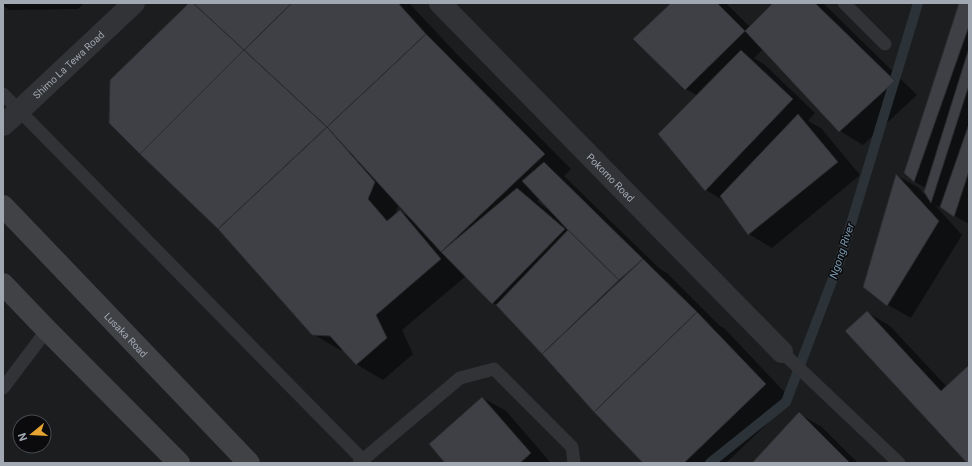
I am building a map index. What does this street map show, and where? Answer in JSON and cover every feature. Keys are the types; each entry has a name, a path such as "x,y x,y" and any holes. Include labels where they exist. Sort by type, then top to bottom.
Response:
{"main road":[{"name":"Lusaka Road","path":"3,206 249,463"},
{"path":"3,284 179,463"}],"street":[{"name":"Shimo La Tewa Road","path":"3,125 134,3"},
{"name":"Pokomo Road","path":"440,3 782,352"}],"lane":[{"path":"844,3 885,44"},
{"path":"3,94 361,461 460,378 494,369 572,447 574,463"},
{"path":"3,388 47,330"},
{"path":"782,352 898,463"}],"shaded area":[{"path":"3,3 969,3 969,463 3,463"}],"building":[{"path":"189,3 193,3 244,50 140,154 109,123 110,80"},
{"path":"193,3 292,3 244,50"},
{"path":"292,3 398,3 426,34 327,127 244,50"},
{"path":"671,3 717,3 745,31 685,90 633,39"},
{"path":"773,3 815,3 895,81 839,132 745,31"},
{"path":"959,3 969,3 969,26 914,182 904,173"},
{"path":"426,34 545,154 441,252 327,127"},
{"path":"969,48 969,85 931,203 924,192"},
{"path":"244,50 327,127 218,229 140,154"},
{"path":"741,50 793,99 705,191 658,134"},
{"path":"798,114 838,162 748,235 720,196"},
{"path":"969,124 969,171 954,217 940,207"},
{"path":"327,127 375,182 368,199 387,221 400,210 441,259 376,315 387,338 356,365 330,336 312,335 218,229"},
{"path":"544,162 643,259 619,280 568,230 522,181"},
{"path":"896,174 939,221 887,306 863,287"},
{"path":"517,188 565,229 492,304 441,252"},
{"path":"568,230 619,280 542,354 496,305"},
{"path":"643,259 697,312 594,412 542,354"},
{"path":"867,311 941,391 969,365 969,463 967,463 845,331"},
{"path":"697,312 766,384 684,463 643,463 594,412"},
{"path":"482,397 531,453 520,463 445,463 429,444"},
{"path":"799,412 850,463 752,463"}],"waterway":[{"name":"Ngong River","path":"710,463 786,402 840,260 918,3"}]}
